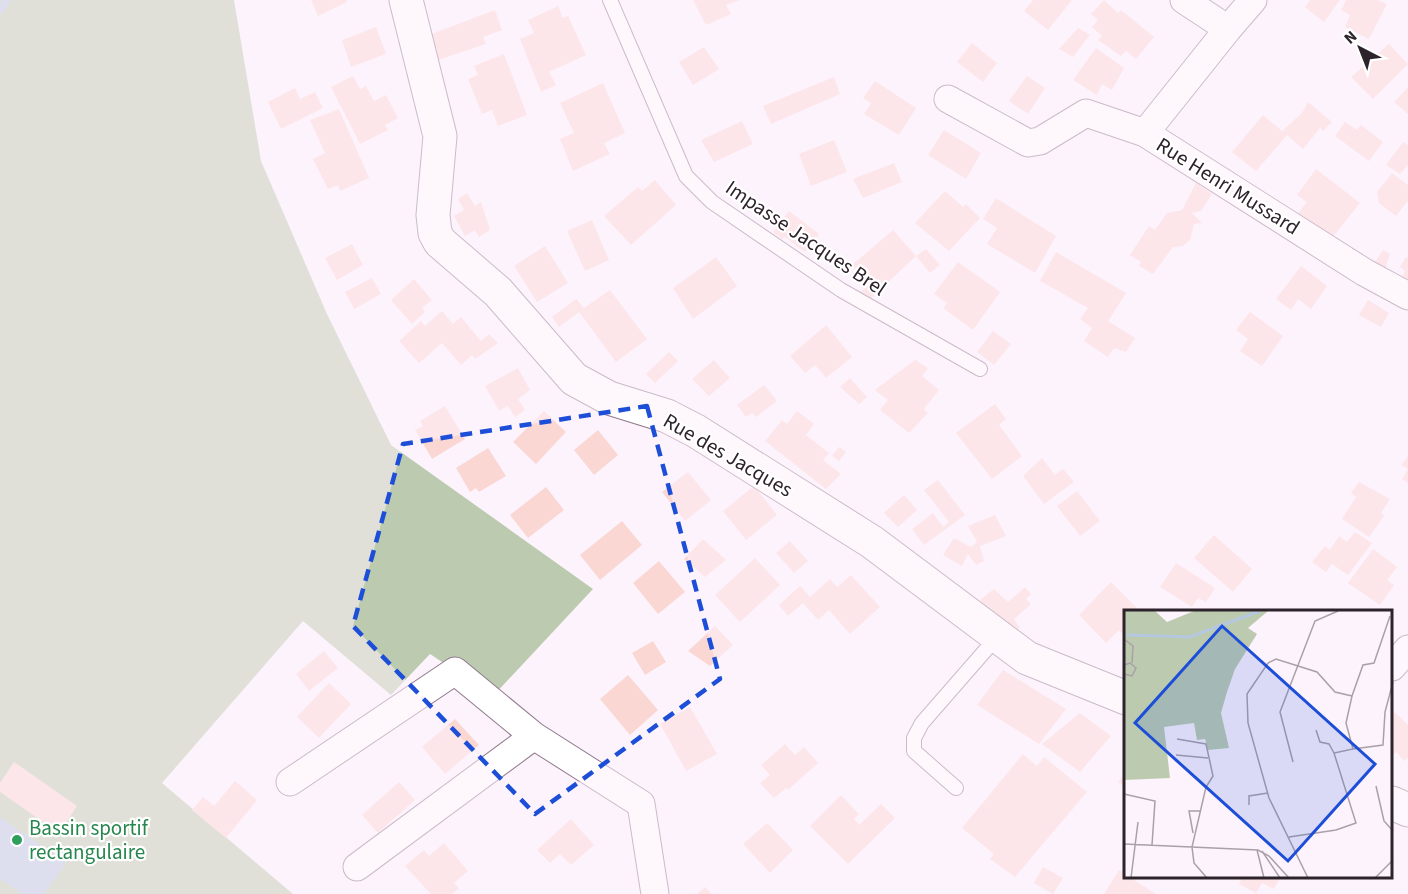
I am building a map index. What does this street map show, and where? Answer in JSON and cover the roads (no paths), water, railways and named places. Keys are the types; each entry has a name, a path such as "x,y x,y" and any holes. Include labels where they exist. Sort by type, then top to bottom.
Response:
{"street":[{"name":"Rue des Jacques","path":"406,0 441,136 433,216 435,233 448,251 498,292 574,379 609,398 678,421 729,450 872,542 934,585 1026,658 1124,697"},
{"path":"1184,0 1228,29"},
{"name":"Rue Henri Mussard","path":"1253,0 1145,133 1364,272 1408,296"},
{"path":"948,99 1028,143 1040,141 1086,113 1145,133"},
{"path":"1393,666 1408,649"},
{"path":"290,782 455,671 534,736 641,804 655,894"},
{"path":"357,867 534,736"},
{"path":"1393,803 1408,810"}],"lane":[{"name":"Impasse Jacques Brel","path":"610,0 686,176 712,202 841,290 980,369"},
{"path":"956,788 914,751 914,738 922,723 998,637"}],"water":[{"name":"Bassin sportif rectangulaire","path":"0,817 66,863 44,894 22,894 0,879"}],"waterway":[{"path":"0,10 7,0"}],"place":[{"name":"Bassin sportif rectangulaire","path":"17,840"}]}
